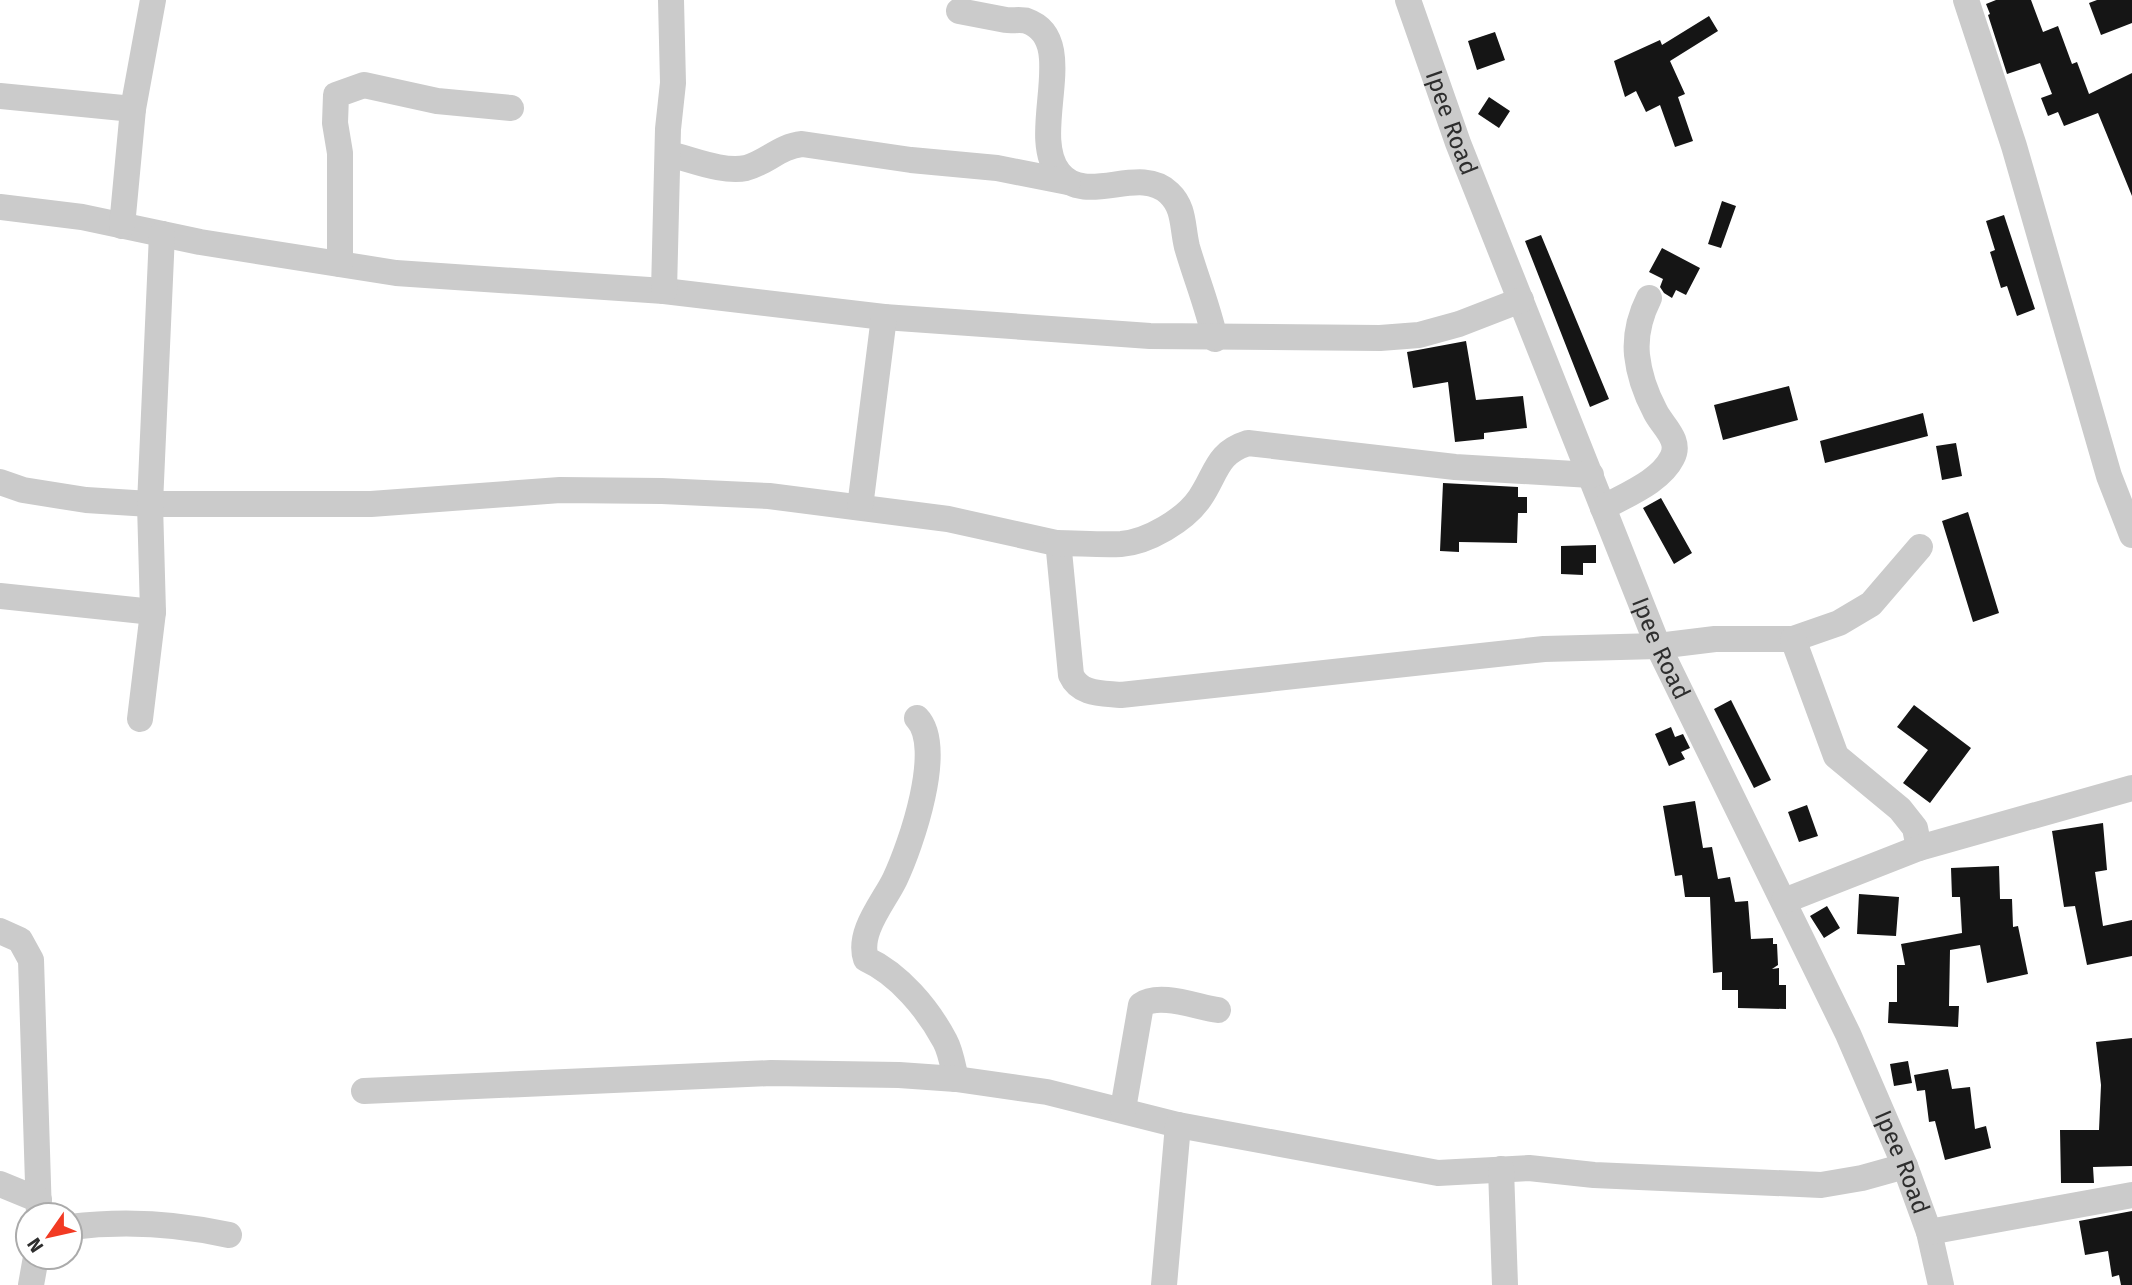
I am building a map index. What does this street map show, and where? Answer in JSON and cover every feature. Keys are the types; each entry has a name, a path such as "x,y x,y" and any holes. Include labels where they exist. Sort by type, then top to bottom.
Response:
{"street":[{"path":"122,226 133,109 153,0"},
{"path":"664,291 673,83 671,0"},
{"name":"Ipee Road","path":"1408,0 1458,144 1658,646 1848,1034 1905,1166 1929,1232 1941,1285"},
{"path":"1966,0 2014,146 2109,476 2132,535"},
{"path":"958,11 1027,21 1042,31 1053,57 1053,79 1046,125 1049,148 1058,172 1068,182"},
{"path":"340,264 340,138 335,122 336,95 364,85 437,101 511,108"},
{"path":"0,96 133,109"},
{"path":"669,154 719,166 748,167 787,145 802,144 911,160 998,168 1081,186 1152,181 1167,191 1178,204 1187,245 1207,303 1214,338"},
{"path":"0,207 396,273 664,291 884,317 1214,338 1419,335 1459,324 1521,300"},
{"path":"140,719 153,612 150,504 162,234"},
{"path":"1603,508 1651,480 1671,461 1675,452 1668,428 1650,400 1637,356 1637,334 1649,298"},
{"path":"860,507 884,317"},
{"path":"0,482 23,490 86,500 150,504 371,504 560,490 769,496 948,519 1056,543 1123,544 1156,532 1175,521 1199,499 1221,459 1233,448 1248,443 1455,467 1591,475"},
{"path":"1056,543 1071,675 1084,691 1121,695 1544,649 1658,646 1714,639 1793,639 1839,622 1871,604 1920,547"},
{"path":"0,596 153,612"},
{"path":"1793,639 1836,756 1900,809 1915,828 1919,848"},
{"path":"917,718 927,733 930,765 903,861 867,933 863,950 866,958 887,968 917,1001 946,1043 956,1079"},
{"path":"1784,901 1919,848 2132,788"},
{"path":"0,931 20,940 31,960 39,1201"},
{"path":"1123,1109 1135,1057 1141,1005 1161,1001 1217,1010"},
{"path":"363,1091 771,1073 956,1079 1047,1092 1178,1125 1438,1173 1529,1168 1594,1175 1802,1185 1862,1178 1905,1166"},
{"path":"1164,1285 1178,1125"},
{"path":"1501,1169 1505,1285"},
{"path":"0,1184 29,1201"},
{"path":"1929,1232 2132,1195"},
{"path":"84,1226 142,1222 176,1224 229,1235"}],"building":[{"path":"1996,0 2031,0 2043,32 2058,26 2072,64 2077,62 2089,94 2132,73 2132,196 2098,113 2064,126 2058,112 2048,116 2041,98 2052,94 2040,63 2007,74 1986,4"},
{"path":"2097,0 2132,0 2132,23 2101,35 2089,3"},
{"path":"1709,16 1718,31 1670,61 1685,94 1678,97 1693,141 1675,147 1660,105 1646,112 1636,91 1625,97 1614,61 1660,40 1662,45"},
{"path":"1495,32 1505,60 1477,70 1468,41"},
{"path":"1489,97 1510,111 1499,128 1478,114"},
{"path":"1722,201 1736,206 1721,248 1708,244"},
{"path":"2004,215 2035,309 2017,316 2007,286 2001,288 1990,252 1995,250 1986,221"},
{"path":"1541,235 1609,399 1590,407 1525,241"},
{"path":"1662,248 1700,268 1686,295 1676,290 1672,298 1660,287 1663,279 1649,272"},
{"path":"1466,341 1476,400 1523,396 1527,428 1484,433 1484,439 1455,442 1448,382 1413,388 1407,352"},
{"path":"1789,386 1798,420 1723,440 1714,405"},
{"path":"1923,413 1928,436 1825,463 1820,441"},
{"path":"1956,443 1962,476 1942,480 1936,446"},
{"path":"1443,483 1518,487 1518,497 1527,497 1527,513 1518,513 1517,543 1459,542 1459,552 1440,551"},
{"path":"1661,498 1692,553 1674,564 1643,508"},
{"path":"1968,512 1999,613 1973,622 1942,521"},
{"path":"1596,545 1596,563 1583,563 1583,575 1561,574 1561,546"},
{"path":"1731,700 1771,780 1754,788 1714,709"},
{"path":"1914,705 1971,748 1930,803 1903,783 1928,750 1897,727"},
{"path":"1671,727 1675,737 1683,734 1690,748 1681,752 1685,759 1669,766 1655,734"},
{"path":"1695,801 1703,848 1712,847 1718,879 1730,877 1735,902 1748,901 1751,939 1773,938 1773,944 1777,944 1778,965 1772,969 1779,968 1779,985 1786,985 1786,1009 1738,1008 1738,990 1722,990 1722,972 1713,973 1710,897 1685,897 1682,875 1675,876 1663,806"},
{"path":"1807,805 1818,836 1799,842 1788,812"},
{"path":"2103,823 2107,870 2095,872 2103,926 2132,920 2132,956 2087,965 2075,906 2064,907 2052,831"},
{"path":"1999,866 2000,899 2012,899 2013,927 2018,926 2028,974 1987,983 1980,945 1950,950 1949,1006 1959,1006 1958,1027 1888,1023 1889,1002 1897,1002 1897,965 1905,965 1901,944 1962,933 1960,897 1952,897 1951,868"},
{"path":"1859,894 1899,897 1896,936 1857,934"},
{"path":"1827,906 1840,928 1824,938 1810,916"},
{"path":"2132,1038 2132,1166 2093,1167 2094,1183 2061,1183 2060,1130 2099,1130 2101,1085 2096,1042"},
{"path":"1908,1061 1912,1083 1894,1086 1890,1064"},
{"path":"1948,1069 1952,1089 1970,1087 1975,1129 1986,1126 1991,1148 1945,1160 1935,1121 1929,1122 1925,1090 1917,1091 1914,1075"},
{"path":"2132,1211 2132,1285 2121,1285 2119,1275 2112,1277 2108,1251 2085,1255 2079,1221"}]}
